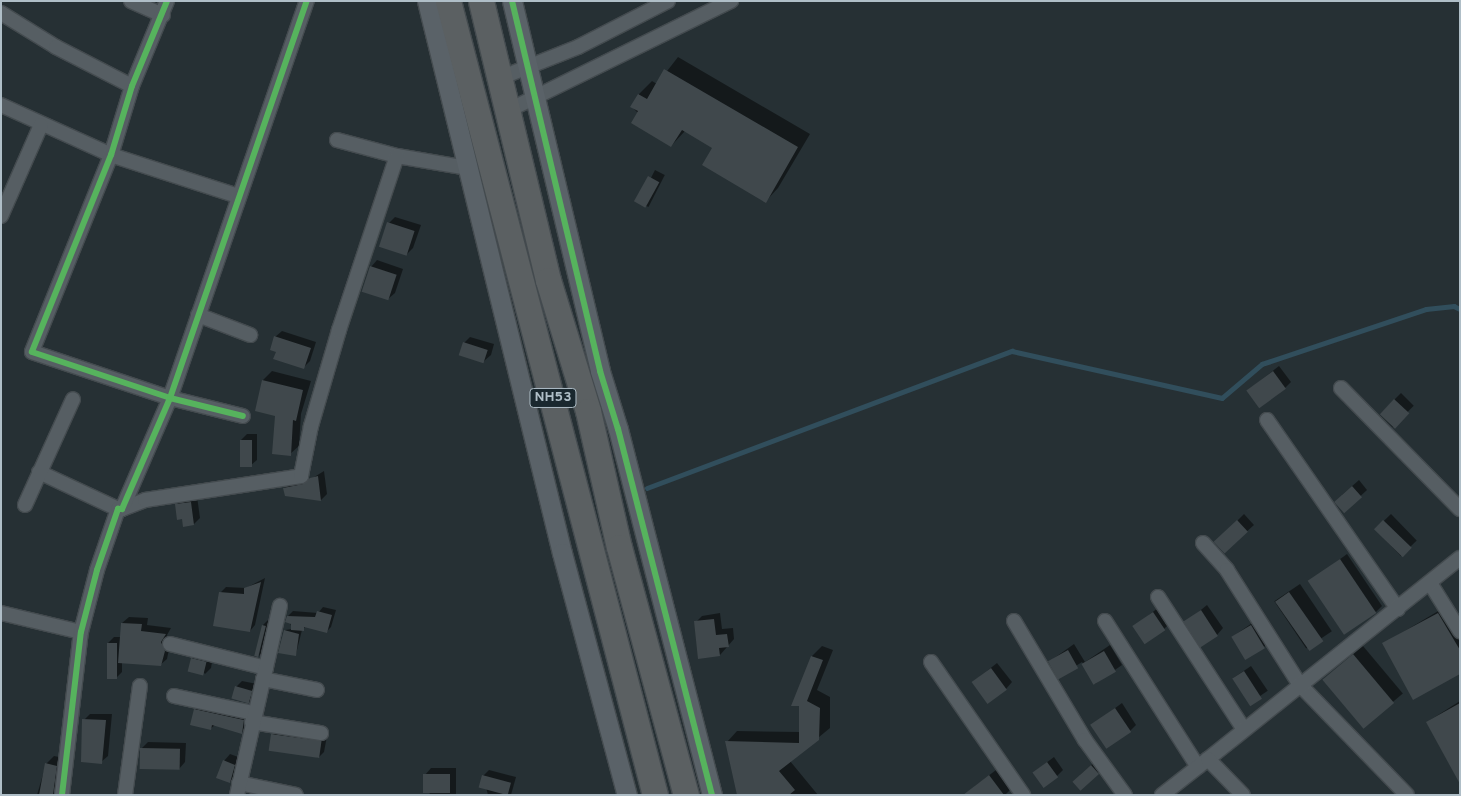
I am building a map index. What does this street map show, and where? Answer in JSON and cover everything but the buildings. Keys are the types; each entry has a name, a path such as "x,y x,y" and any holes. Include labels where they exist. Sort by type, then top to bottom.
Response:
{"highway":[{"name":"NH53","path":"448,1 655,795"},
{"name":"NH53","path":"481,1 548,280 588,411 621,556 686,795"}],"street":[{"path":"131,1 165,8 132,86 111,156 32,352 170,398 243,416"},
{"path":"62,795 81,632 120,509 170,398 238,196 307,1"},
{"path":"427,1 562,553 627,795"},
{"path":"512,1 600,371 618,429 712,795"},
{"path":"500,78 578,47 668,1"},
{"path":"507,110 731,1"},
{"path":"1,13 56,48 132,86"},
{"path":"1,105 41,126 111,156 238,196"},
{"path":"1,216 41,126"},
{"path":"337,140 397,156 467,168"},
{"path":"39,472 120,509 145,500 301,476 311,426 339,330 397,156"},
{"path":"198,315 250,335"},
{"path":"1340,388 1460,509"},
{"path":"25,505 72,399"},
{"path":"1266,420 1398,609"},
{"path":"1203,543 1227,570 1300,685 1407,795"},
{"path":"1162,795 1243,728 1398,609 1460,558"},
{"path":"1430,583 1460,631"},
{"path":"1158,598 1243,728"},
{"path":"280,606 238,789 296,795"},
{"path":"1,613 81,632"},
{"path":"1014,621 1085,740 1125,795"},
{"path":"1104,621 1203,763 1243,795"},
{"path":"170,644 317,690"},
{"path":"931,662 1023,795"},
{"path":"125,795 140,686"},
{"path":"174,696 253,718 320,733"}],"waterway":[{"path":"647,488 1012,351 1222,398 1262,364 1426,309 1454,306 1460,309"}],"cycle path":[{"path":"167,1 132,86 111,155 32,352 170,398 243,416"},
{"path":"62,795 81,632 97,570 118,509 122,509 170,398 307,1"},
{"path":"512,1 600,371 618,429 712,795"}]}
